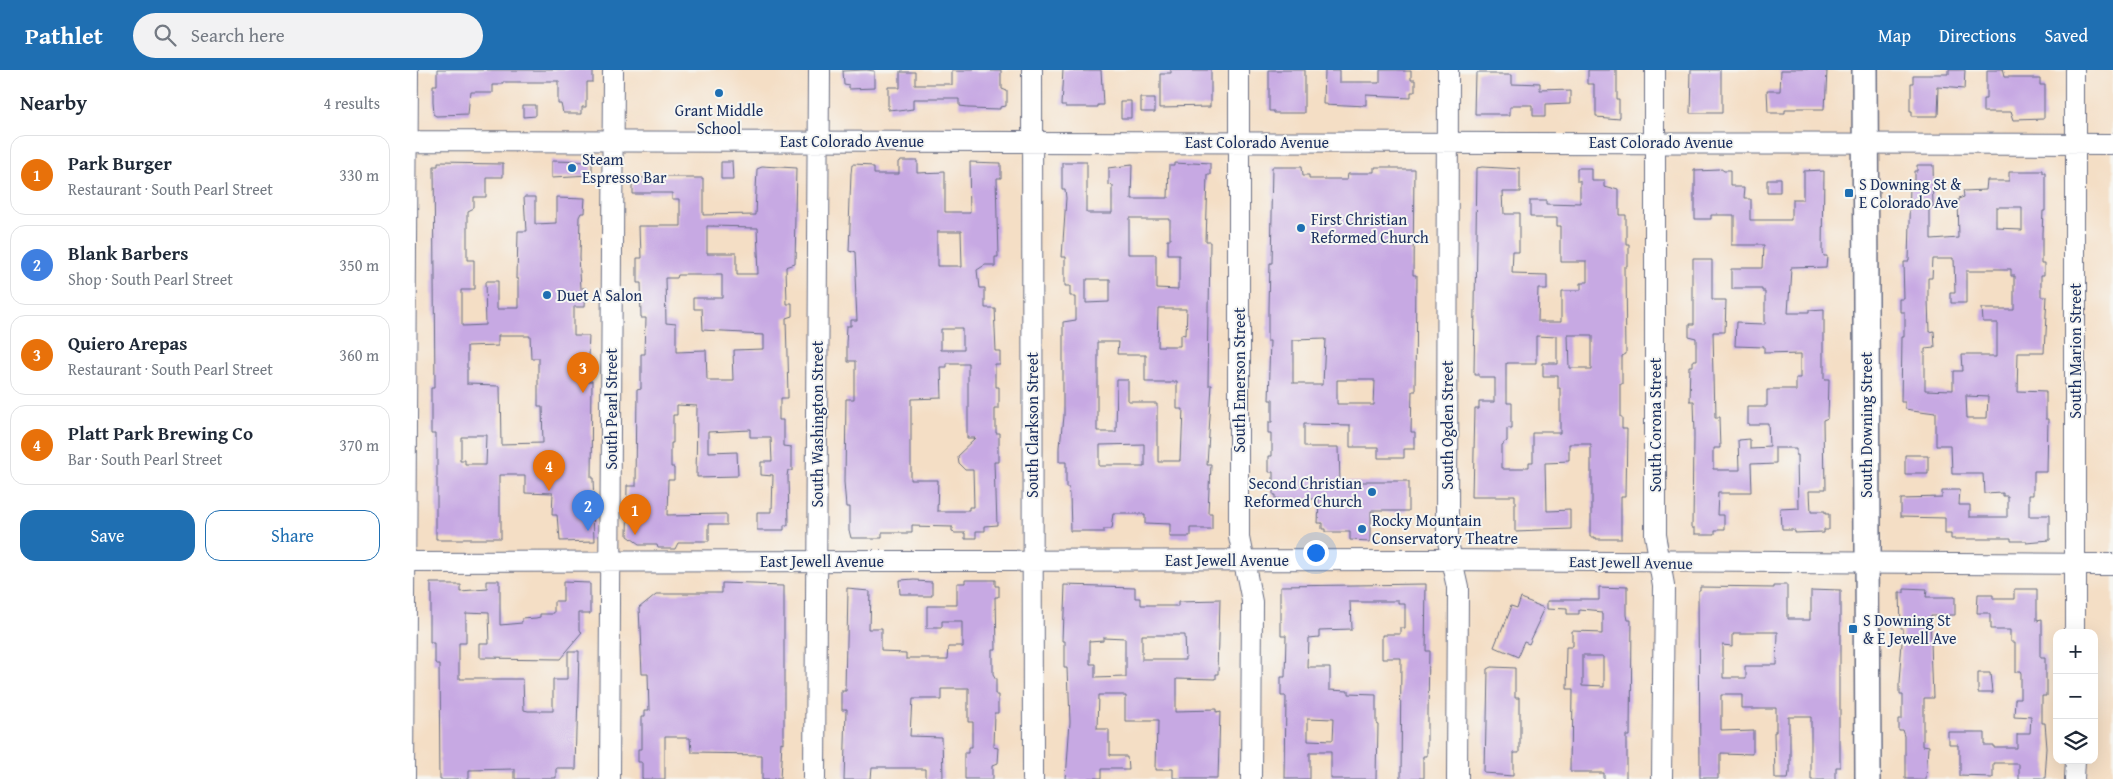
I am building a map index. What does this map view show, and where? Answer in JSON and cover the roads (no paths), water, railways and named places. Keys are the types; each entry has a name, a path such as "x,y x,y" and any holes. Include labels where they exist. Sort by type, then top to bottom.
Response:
{"main road":[{"name":"South Downing Street","path":"1865,70 1868,779"}],"street":[{"path":"404,779 404,141 408,70"},
{"name":"South Pearl Street","path":"609,779 613,70"},
{"name":"South Washington Street","path":"814,779 819,70"},
{"name":"South Clarkson Street","path":"1032,70 1032,779"},
{"name":"South Emerson Street","path":"1239,70 1239,536 1252,601 1251,779"},
{"name":"South Ogden Street","path":"1448,70 1447,538 1458,587 1457,779"},
{"name":"South Corona Street","path":"1655,70 1655,536 1664,586 1662,779"},
{"name":"South Marion Street","path":"2075,70 2075,629"},
{"name":"East Colorado Avenue","path":"404,141 2113,144"},
{"name":"East Jewell Avenue","path":"403,562 1452,560 2113,564"},
{"path":"2074,764 2074,779"}],"place":[{"name":"Grant Middle School","path":"719,93"},
{"name":"Steam Espresso Bar","path":"572,168"},
{"name":"S Downing St & E Colorado Ave","path":"1849,193"},
{"name":"First Christian Reformed Church","path":"1301,228"},
{"name":"Duet A Salon","path":"547,295"},
{"name":"Quiero Arepas","path":"583,393"},
{"name":"Platt Park Brewing Co","path":"549,491"},
{"name":"Second Christian Reformed Church","path":"1372,492"},
{"name":"Rocky Mountain Conservatory Theatre","path":"1362,529"},
{"name":"Blank Barbers","path":"588,531"},
{"name":"Park Burger","path":"635,535"},
{"name":"S Downing St & E Jewell Ave","path":"1853,629"}]}
